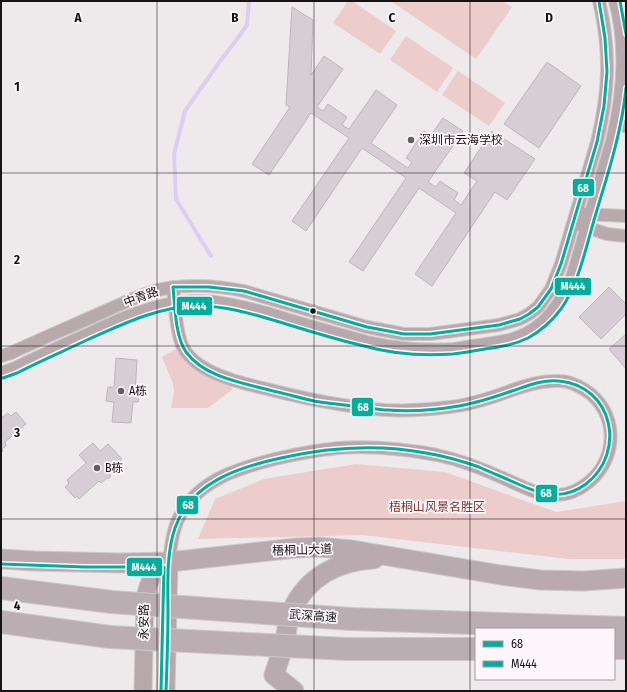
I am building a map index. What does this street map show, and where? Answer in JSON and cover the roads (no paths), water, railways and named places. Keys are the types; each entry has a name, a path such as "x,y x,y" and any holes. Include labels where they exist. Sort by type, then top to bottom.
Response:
{"highway":[{"name":"武深高速","path":"1,588 112,602 351,619 626,628"},
{"path":"1,622 110,637 346,649 475,649"},
{"path":"615,648 626,648"}],"main road":[{"name":"梧桐山大道","path":"1,559 121,563 169,562 296,548 318,547 352,550 501,575 540,580 584,581 626,578"},
{"path":"294,691 274,675 292,611 298,599 306,589 316,579 340,565 366,560 402,558"},
{"name":"永安路","path":"143,691 145,598 151,579 157,571 169,562"},
{"name":"永安路","path":"166,691 169,562"}],"street":[{"name":"中青路","path":"1,356 134,299 173,287 206,286 244,291 367,327 404,334 430,334 499,325 520,319 529,314 538,307 551,289 561,264 602,122 607,82 608,58 606,37 599,1"},
{"name":"中青路","path":"1,373 120,320 155,307 175,303 200,301 231,304 366,342 401,348 453,349 504,341 520,336 537,327 557,307 573,274 616,126 621,94 624,43 615,1"},
{"path":"575,218 591,214 626,216"},
{"path":"575,218 587,227 607,234 626,236"},
{"name":"永安路","path":"169,562 172,538 176,525 182,512 194,496 207,485 222,476 262,462 307,452 335,449 390,449 434,454 453,459 535,491 550,495 564,495 586,485 594,478 604,464 610,449 611,441 611,432 608,420 605,411 600,404 592,394 580,386 564,381 534,383 484,400 450,407 385,410 318,401 257,387 227,378 200,365 186,352 180,338 173,287"}],"waterway":[{"path":"211,256 176,199 174,154 185,111 247,25 249,1"}],"place":[{"name":"深圳市云海学校","path":"411,140"},
{"name":"A栋","path":"121,391"},
{"name":"B栋","path":"97,468"}],"park label":[{"name":"梧桐山风景名胜区","path":"437,507"}]}
